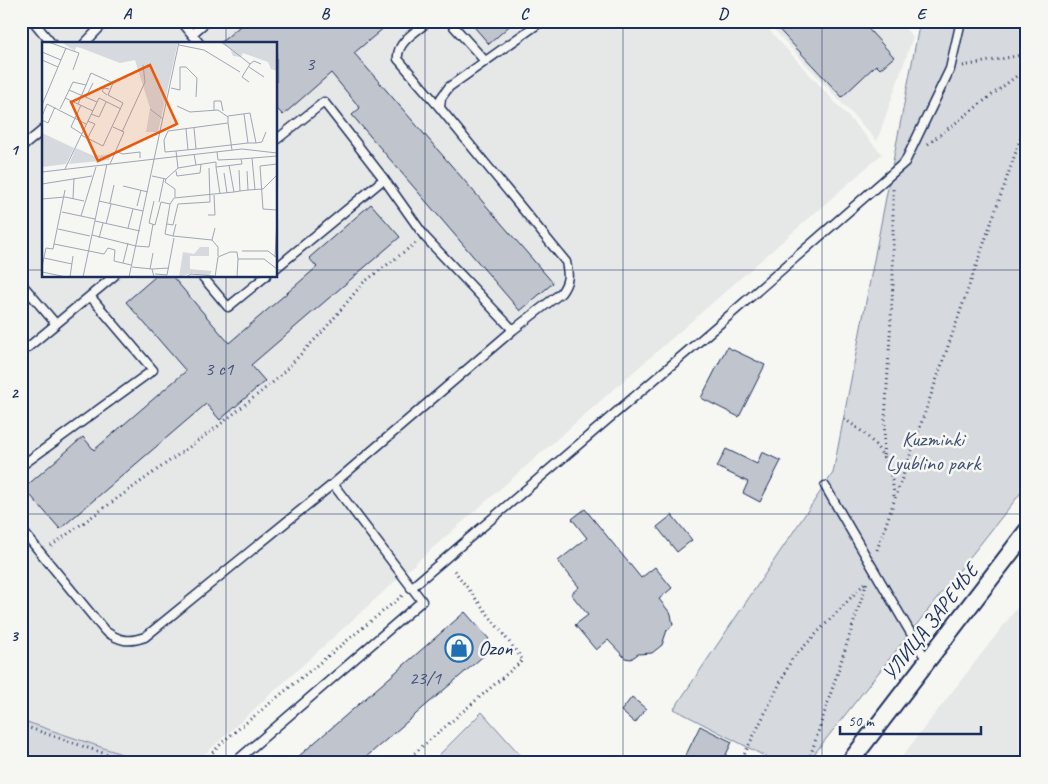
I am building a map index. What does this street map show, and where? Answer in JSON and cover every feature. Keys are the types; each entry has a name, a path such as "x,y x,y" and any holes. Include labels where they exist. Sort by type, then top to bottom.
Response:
{"street":[{"name":"УЛИЦА ЗАРЕЧЬЕ","path":"849,763 1027,531"}],"lane":[{"path":"33,21 50,42"},
{"path":"86,42 106,21"},
{"path":"181,21 198,42"},
{"path":"192,34 207,21"},
{"path":"21,529 105,631 123,641 132,641 145,636 332,484 513,330 561,293 567,284 569,274 566,262 398,59 397,51 401,45 429,21"},
{"path":"449,21 485,61"},
{"path":"440,108 440,98 449,87 542,21"},
{"path":"412,588 905,162 950,68 961,21"},
{"path":"278,137 324,102 384,179 425,237 513,330"},
{"path":"21,148 42,131"},
{"path":"278,266 384,179"},
{"path":"21,353 112,278"},
{"path":"204,278 228,307 264,278"},
{"path":"21,283 56,324"},
{"path":"21,466 153,370 90,296"},
{"path":"237,762 422,601 332,484"},
{"path":"825,486 927,661"}],"path":[{"path":"950,68 1027,54"},
{"path":"905,162 1027,68"},
{"path":"872,565 1027,120"},
{"path":"882,455 893,285 893,173"},
{"path":"41,554 217,427 277,379 324,330 362,283 425,237"},
{"path":"844,418 860,428 876,444 893,480 894,501"},
{"path":"403,763 523,660 445,559"},
{"path":"740,763 792,659 868,580 809,760"},
{"path":"202,763 226,739 412,588"},
{"path":"21,725 132,763"}],"shaded area":[{"path":"21,21 761,21 882,154 402,575 195,763 148,763 21,720"},
{"path":"766,21 898,21 913,37 877,141"},
{"path":"1027,595 1027,763 897,763"}],"green space":[{"name":"Kuzminki Lyublino park","path":"920,21 1027,21 1027,485 807,763 778,763 674,709 833,473"},
{"path":"482,712 522,757 515,763 445,763 435,759"},
{"path":"21,720 148,763 21,763"}],"building":[{"path":"246,21 392,21 354,53 553,283 520,311 352,115 360,108 331,73 283,115 278,110 278,42 221,42"},
{"path":"469,21 515,21 489,44"},
{"path":"771,21 861,21 894,57 880,69 876,65 842,97"},
{"path":"371,204 400,237 251,365 265,381 220,420 206,404 60,529 24,488 83,437 94,450 186,371 126,302 154,278 174,278 229,343 317,267 309,258"},
{"path":"727,347 765,365 739,417 701,398"},
{"path":"726,449 757,464 762,452 781,461 760,502 743,493 748,482 717,467"},
{"path":"585,509 641,578 655,567 672,588 659,599 671,614 673,625 667,630 662,645 652,653 638,654 631,659 625,658 608,640 596,650 575,625 588,615 571,594 579,587 558,561 587,538 572,519"},
{"path":"672,515 692,540 677,552 657,527"},
{"path":"465,612 489,639 483,645 488,652 359,763 291,763"},
{"path":"632,697 646,709 635,723 621,711"},
{"path":"700,726 732,742 722,763 682,763"}],"place":[{"name":"Ozon","path":"459,648"}]}
